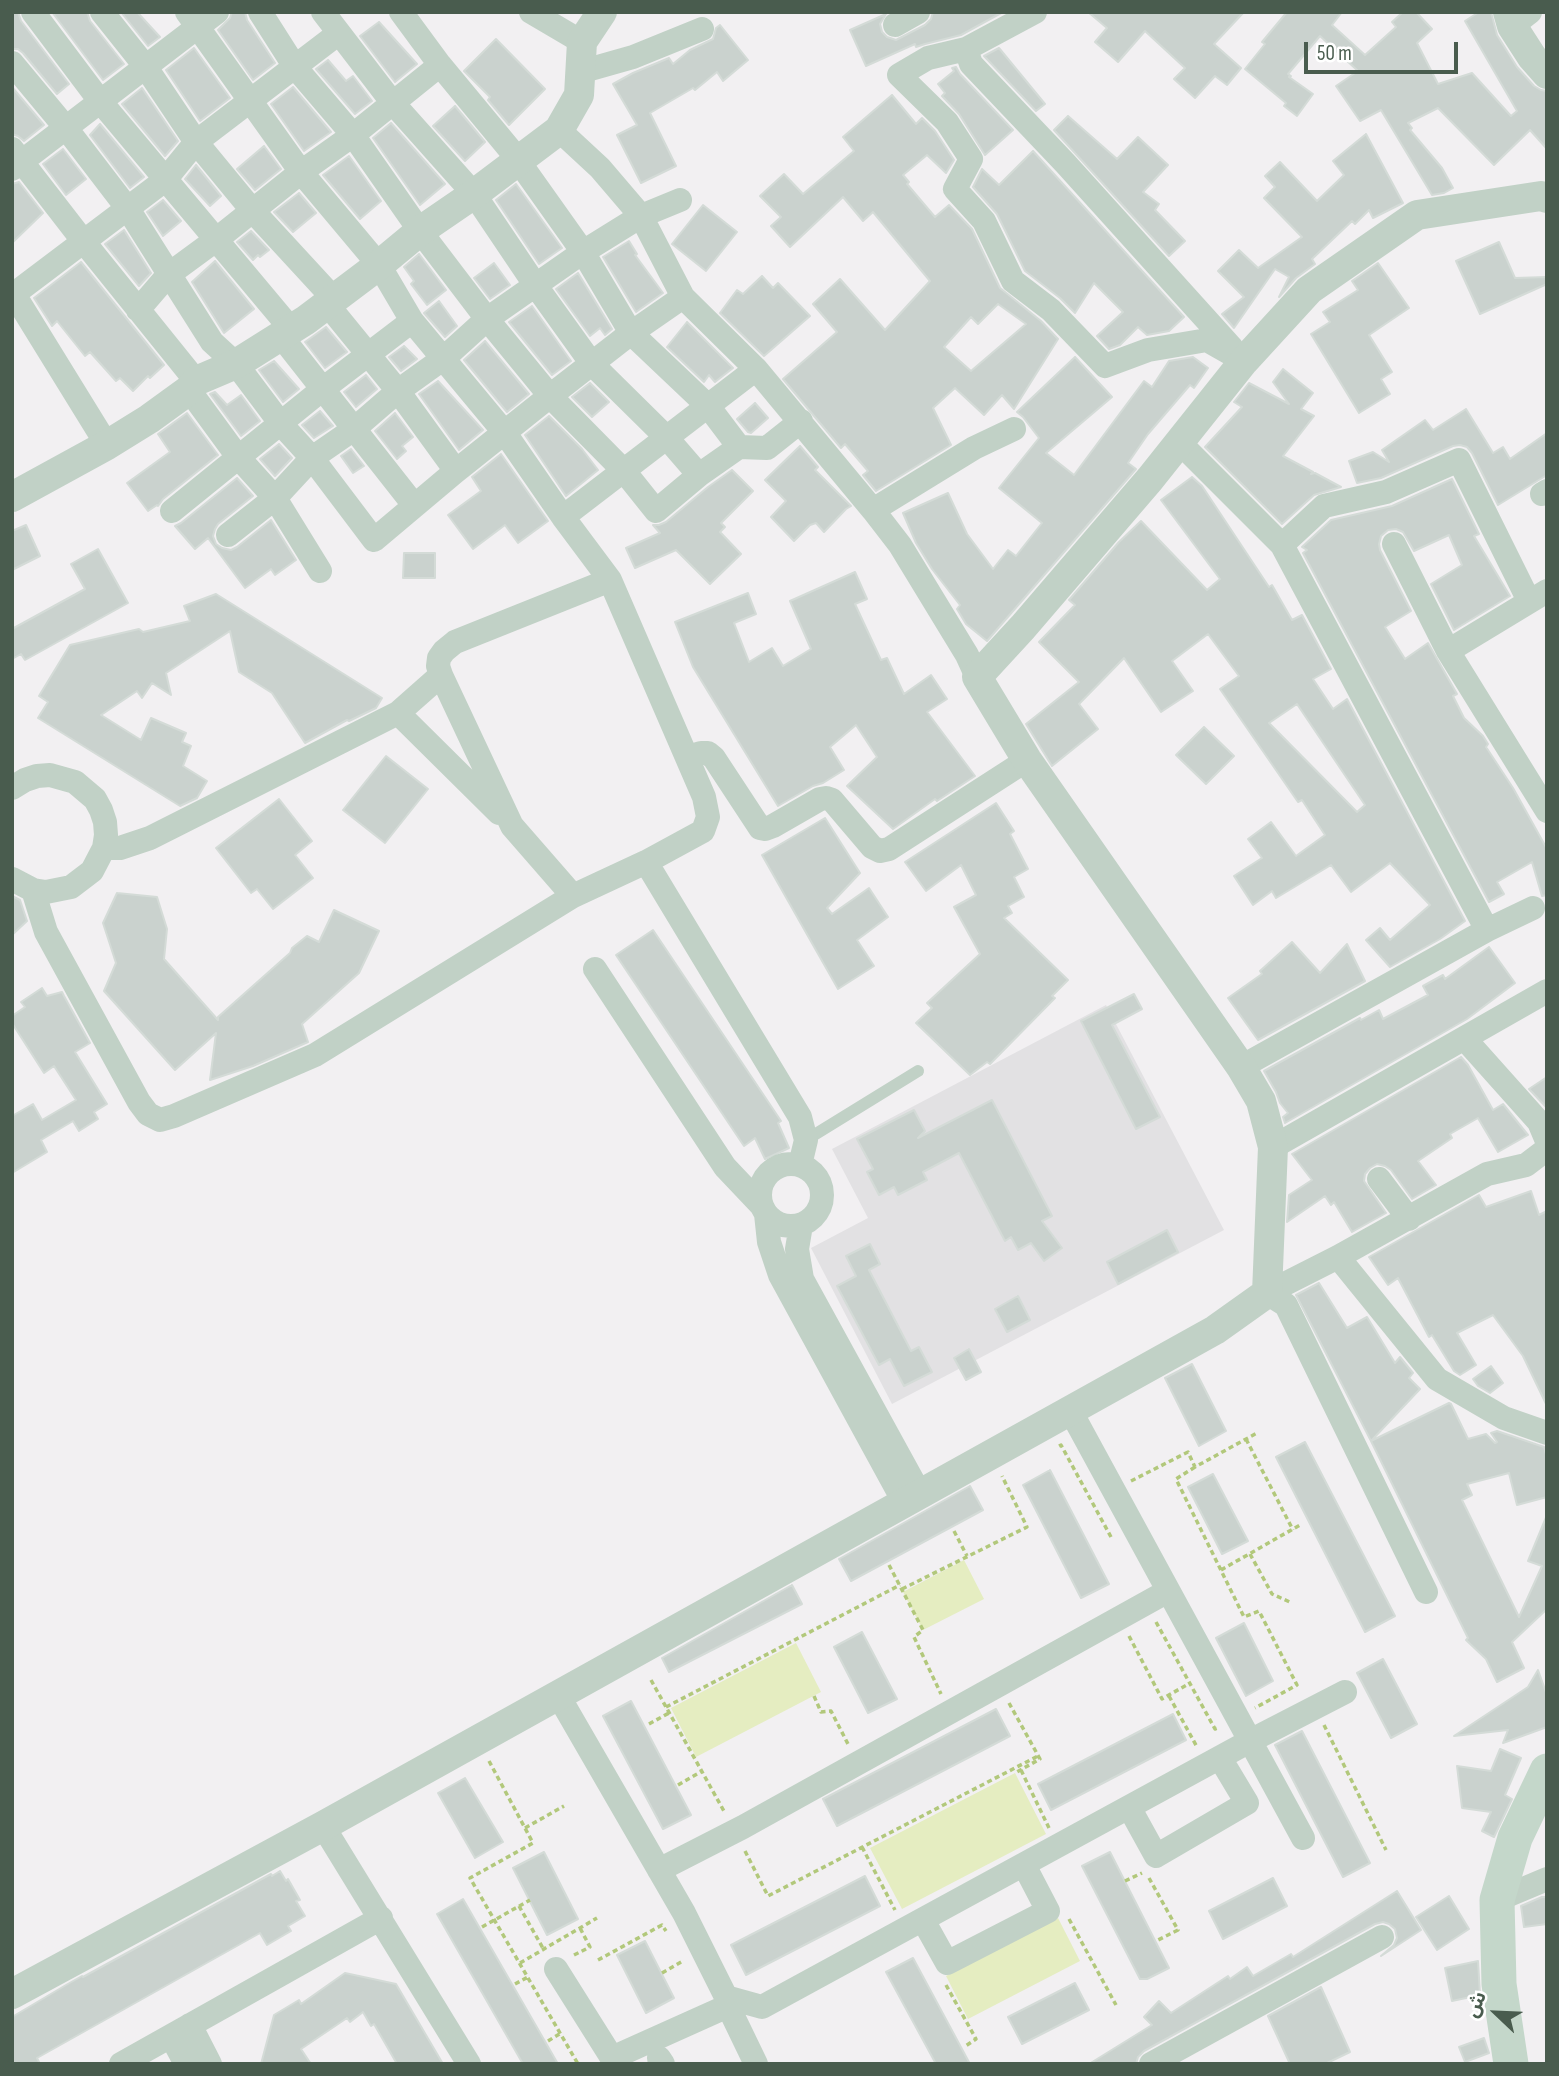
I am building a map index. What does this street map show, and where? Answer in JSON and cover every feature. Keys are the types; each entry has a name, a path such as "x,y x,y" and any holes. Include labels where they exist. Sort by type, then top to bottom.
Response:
{"main road":[{"path":"1511,2064 1499,1984 1497,1900 1515,1838 1547,1771"}],"street":[{"path":"33,12 100,101 217,239 354,429 414,505"},
{"path":"102,12 145,66 196,142 331,302 456,471"},
{"path":"260,12 295,66 353,135 420,231 487,319 550,396 624,471 656,511 699,475 740,447 767,447 801,421"},
{"path":"323,12 392,102 474,194 592,365 667,438 699,475"},
{"path":"401,12 440,65 518,160 583,252 631,333 708,406 740,447"},
{"path":"531,12 582,42"},
{"path":"12,497 107,445 149,419 192,386 236,364 331,302 420,231 559,130 579,95 582,42 601,12"},
{"path":"895,25 918,12"},
{"path":"1035,12 967,49 928,58 899,75 947,122 971,159 955,189 984,221 1013,281 1051,310 1105,366 1148,350 1207,340 1244,361"},
{"path":"23,885 139,1102 148,1114 160,1120 316,1055 573,895 646,862 703,831 707,823 704,797 610,580 505,433 412,321 379,265 301,172 200,17 145,66 66,128 16,160 138,310 238,457 275,498 320,571"},
{"path":"1517,17 1532,57 1547,74"},
{"path":"580,72 634,57 702,29"},
{"path":"107,445 13,292 165,180 196,142 339,33"},
{"path":"967,49 971,64 1065,163 1244,361"},
{"path":"12,63 128,209 212,342 236,364 374,540 550,396 631,333 683,297"},
{"path":"138,310 168,275 353,135 440,65"},
{"path":"559,130 600,168 642,216 683,297 756,369 873,510 906,556 967,655 977,677 1027,760 1241,1067 1261,1101 1273,1147 1267,1293"},
{"path":"977,677 1180,443 1244,361 1309,290 1417,215 1541,196 1547,198"},
{"path":"228,535 275,498 312,458 354,429 398,391 444,358 487,319 583,252 642,216 680,200"},
{"path":"172,511 412,321"},
{"path":"563,517 756,369"},
{"path":"873,510 974,448 1014,429"},
{"path":"1180,443 1282,545 1487,929"},
{"path":"1282,545 1324,506 1386,492 1459,460 1538,596 1448,651"},
{"path":"1394,544 1448,651 1547,811"},
{"path":"512,825 441,675 439,658 444,650 455,642 610,580"},
{"path":"104,848 120,848 150,838 398,713 441,675"},
{"path":"398,713 512,825 573,895"},
{"path":"687,757 708,753 760,828 765,829 826,798 832,800 872,847 880,851 889,849 1027,760"},
{"path":"13,786 25,780 50,775 75,782 94,799 105,822 104,848 92,871 82,880 59,890 23,885"},
{"path":"646,862 800,1116 806,1140 800,1165"},
{"path":"1241,1067 1487,929 1533,908"},
{"path":"594,970 725,1167 763,1210 773,1221 781,1225 801,1225 816,1213 821,1205 822,1195 816,1177 800,1165 791,1164 781,1166 765,1177 760,1196 763,1210 769,1242 780,1275 912,1498"},
{"path":"1273,1147 1547,991"},
{"path":"1464,1038 1539,1122 1547,1141"},
{"path":"12,1994 323,1826 1215,1330 1267,1293 1409,1219 1488,1174 1526,1166 1547,1149"},
{"path":"1380,1179 1409,1219"},
{"path":"801,1225 797,1249 802,1279 912,1498"},
{"path":"1338,1257 1437,1379 1504,1418 1547,1433"},
{"path":"1267,1293 1286,1305 1426,1592"},
{"path":"1070,1410 1303,1838"},
{"path":"659,1870 743,1827 1168,1591"},
{"path":"558,1695 684,1913 726,1997 734,2003 762,2007 1129,1807 1210,1755 1250,1741 1345,1692"},
{"path":"1129,1807 1156,1856 1247,1803 1210,1755"},
{"path":"323,1826 469,2064"},
{"path":"923,1920 947,1963 1048,1911 1024,1864"},
{"path":"1497,1900 1547,1879"},
{"path":"121,2064 381,1918"},
{"path":"1154,2063 1382,1937"},
{"path":"550,1959 612,2058 734,2003"},
{"path":"734,2003 756,2064"},
{"path":"180,2030 186,2064"},
{"path":"180,2030 210,2064"}],"lane":[{"path":"806,1140 918,1071"}],"path":[{"path":"1152,1614 1215,1729 1297,1685 1259,1611 1244,1617 1176,1479 1257,1433"},
{"path":"1246,1439 1293,1530"},
{"path":"1049,1451 1061,1445 1113,1541"},
{"path":"1114,1490 1188,1452 1195,1467"},
{"path":"666,1707 901,1586 1027,1527 1002,1476"},
{"path":"1221,1570 1300,1525"},
{"path":"954,1531 967,1556"},
{"path":"1250,1554 1272,1594 1292,1603"},
{"path":"889,1564 923,1630 914,1637 943,1698"},
{"path":"1125,1628 1162,1699 1190,1683"},
{"path":"651,1680 726,1815"},
{"path":"1169,1695 1210,1755"},
{"path":"814,1696 821,1712 831,1711 849,1746"},
{"path":"1009,1703 1040,1759 1015,1773"},
{"path":"1315,1708 1385,1850"},
{"path":"649,1724 669,1712"},
{"path":"478,1740 533,1843 470,1878 578,2064"},
{"path":"743,1848 768,1896 1038,1756"},
{"path":"1021,1770 1052,1833"},
{"path":"678,1785 702,1771"},
{"path":"525,1828 564,1806"},
{"path":"862,1847 897,1914"},
{"path":"1145,1871 1178,1930 1156,1941"},
{"path":"482,1927 530,1900"},
{"path":"519,1906 550,1959"},
{"path":"1064,1911 1116,2005"},
{"path":"520,1963 550,1959 597,1918"},
{"path":"598,1960 662,1925 667,1934"},
{"path":"662,1973 683,1961 678,1952"},
{"path":"941,1976 976,2039 964,2047"},
{"path":"515,1984 528,1977"},
{"path":"548,2041 561,2033"}],"shaded area":[{"path":"1106,1005 1224,1230 892,1404 811,1248 868,1218 832,1149"}],"green space":[{"path":"964,1560 984,1599 923,1630 903,1592"},
{"path":"796,1643 821,1692 696,1757 671,1708"},
{"path":"1015,1773 1046,1834 902,1909 870,1848"},
{"path":"1058,1918 1080,1961 968,2019 946,1976"}],"building":[{"path":"12,12 18,12 21,21 69,84 57,94 23,53 12,49"},
{"path":"52,12 87,12 90,21 124,64 103,80"},
{"path":"121,12 137,12 160,37 148,46"},
{"path":"232,12 245,12 247,20 275,63 253,80 218,30 230,18"},
{"path":"933,12 1003,12 961,35 916,47 915,44 866,66 850,30 886,14 880,24 882,32 896,40 925,25"},
{"path":"1088,12 1244,12 1214,44 1241,68 1227,85 1215,76 1195,98 1174,79 1185,68 1145,31 1118,62 1095,42 1107,28"},
{"path":"1287,12 1342,12 1332,25 1365,55 1396,27 1392,22 1403,12 1416,12 1432,29 1417,43 1438,84 1472,73 1511,116 1517,111 1465,21 1479,12 1491,12 1497,35 1517,67 1534,86 1547,91 1547,149 1530,130 1494,165 1438,108 1408,123 1412,128 1410,130 1442,168 1453,188 1432,195 1381,110 1360,121 1336,86 1358,71 1320,36 1288,74 1313,94 1297,116 1284,106 1286,103 1245,69 1265,44 1262,42"},
{"path":"379,22 417,64 395,82 360,36"},
{"path":"720,25 748,60 723,81 717,72 695,90 693,88 650,113 676,166 641,183 617,135 637,125 613,84 669,58 673,64 690,50 713,39 716,28"},
{"path":"496,39 545,89 509,125 488,100 490,97 464,71"},
{"path":"194,48 230,98 200,121 166,70"},
{"path":"999,48 1045,104 1036,111 984,56"},
{"path":"328,60 346,81 353,76 372,101 355,114 316,69"},
{"path":"956,67 1013,130 985,155 959,114 942,96 945,93 938,84"},
{"path":"12,87 44,125 24,141 12,134"},
{"path":"293,87 331,132 304,151 271,104"},
{"path":"142,88 178,141 165,156 122,104"},
{"path":"892,95 916,124 922,118 935,131 954,160 946,173 927,155 903,175 909,182 907,184 935,217 949,205 972,229 1000,288 1041,321 1058,339 1014,409 1002,395 984,415 955,388 933,408 951,445 876,491 863,475 868,471 845,444 841,448 783,379 837,332 813,304 840,279 885,330 930,281 873,212 863,221 843,197 790,247 771,226 781,217 760,196 784,174 803,194 854,151 843,137","holes":["998,304 1026,324 971,371 944,347 971,317 978,324"]},
{"path":"455,106 485,142 465,161 433,126"},
{"path":"1068,116 1117,159 1138,137 1168,165 1143,192 1159,204 1155,210 1185,241 1169,256 1054,130"},
{"path":"391,123 445,184 420,205 373,138"},
{"path":"100,124 144,177 130,188 90,135"},
{"path":"1366,134 1403,203 1373,218 1369,210 1355,224 1352,221 1312,259 1315,264 1296,278 1279,297 1289,277 1275,269 1234,328 1222,314 1244,297 1218,271 1239,250 1258,268 1302,237 1264,198 1275,187 1265,176 1280,162 1317,201 1344,175 1333,161"},
{"path":"264,146 281,169 255,190 237,169"},
{"path":"63,149 86,179 66,195 43,164"},
{"path":"1033,151 1184,317 1169,331 1147,335 1138,327 1120,345 1109,349 1097,336 1123,312 1094,283 1075,313 1025,271 997,214 973,187 982,169 999,185"},
{"path":"349,156 381,201 360,219 323,175"},
{"path":"196,165 221,196 210,206 185,179"},
{"path":"19,182 43,213 12,243 12,184"},
{"path":"516,184 562,248 539,264 496,200"},
{"path":"299,193 316,213 293,232 274,212"},
{"path":"163,200 181,221 163,236 147,212"},
{"path":"703,205 737,232 706,271 672,244"},
{"path":"124,230 151,273 139,286 105,244"},
{"path":"251,231 269,250 253,260 237,242"},
{"path":"629,241 637,254 635,255 663,293 636,312 603,257"},
{"path":"1499,242 1515,278 1547,277 1547,284 1480,314 1456,261"},
{"path":"419,254 446,290 427,305 411,284 414,281 404,267"},
{"path":"215,261 254,309 224,333 192,282"},
{"path":"81,262 164,365 133,391 120,378 116,381 90,352 85,356 57,321 52,326 34,298"},
{"path":"494,263 510,285 490,299 474,278"},
{"path":"1378,263 1409,308 1369,335 1392,372 1381,379 1390,394 1359,413 1311,334 1330,322 1323,312 1358,290 1352,281"},
{"path":"578,273 612,329 605,335 600,328 590,336 556,289"},
{"path":"762,276 773,288 778,283 810,316 764,356 720,313 737,290 743,294"},
{"path":"439,301 457,326 445,337 424,313"},
{"path":"532,306 571,361 552,375 509,322"},
{"path":"687,322 733,368 715,382 709,375 704,382 667,347"},
{"path":"326,327 347,352 325,368 305,342"},
{"path":"485,341 529,394 507,412 464,360"},
{"path":"404,346 417,359 401,371 389,357"},
{"path":"1075,357 1112,397 1046,453 1074,475 1144,381 1152,387 1169,361 1193,357 1208,368 1194,388 1190,385 1148,434 1128,463 1136,469 987,641 966,624 957,609 960,605 932,569 916,543 903,513 948,493 967,534 993,569 1008,550 1016,556 1042,523 999,488 1039,438 1017,412"},
{"path":"274,361 299,389 283,402 259,370"},
{"path":"1283,369 1313,393 1301,409 1314,416 1283,456 1313,472 1311,474 1315,473 1341,487 1314,495 1282,524 1205,447 1242,407 1234,402 1249,383 1289,404 1273,382"},
{"path":"366,375 377,389 356,407 344,392"},
{"path":"438,381 483,430 459,450 419,394"},
{"path":"590,383 609,402 592,417 572,397"},
{"path":"215,392 227,405 241,395 260,421 241,436 210,394"},
{"path":"755,403 768,418 751,433 737,419"},
{"path":"1466,409 1493,453 1503,447 1510,459 1547,433 1547,475 1498,505 1472,453 1467,447 1460,445 1381,478 1357,483 1349,461 1373,452 1389,462 1382,450 1425,420 1433,430"},
{"path":"320,411 333,426 314,438 302,425"},
{"path":"187,413 218,455 158,506 148,511 127,483 170,452 158,434"},
{"path":"395,413 413,437 402,446 406,451 397,459 375,431"},
{"path":"549,416 582,449 598,470 566,496 525,435"},
{"path":"279,444 292,458 275,476 260,459"},
{"path":"800,446 818,467 815,470 851,506 824,532 816,523 810,525 794,541 771,517 786,501 765,480"},
{"path":"351,449 364,466 353,473 341,456"},
{"path":"501,454 548,521 518,543 505,525 473,549 448,515 481,491 472,477"},
{"path":"732,470 753,491 721,523 725,527 720,532 741,554 710,584 676,550 635,568 626,548 660,533 653,525 666,522"},
{"path":"1192,477 1202,486 1269,587 1272,585 1292,620 1302,615 1331,669 1313,679 1333,709 1347,699 1465,921 1440,939 1390,967 1366,940 1380,928 1390,940 1430,905 1390,863 1351,892 1331,865 1276,898 1272,891 1253,905 1234,876 1262,858 1248,839 1271,822 1296,856 1325,835 1302,800 1298,802 1220,689 1239,676 1208,634 1172,661 1193,691 1161,712 1124,658 1079,704 1098,729 1052,766 1026,724 1079,682 1039,642 1075,605 1069,600 1119,542 1141,521 1207,590 1220,579 1161,500","holes":["1297,704 1365,805 1357,812 1269,723"]},
{"path":"237,478 253,496 218,524 213,536 216,544 231,550 271,520 296,560 275,575 271,569 245,588 208,538 195,549 175,526"},
{"path":"1452,479 1479,534 1474,536 1510,596 1454,630 1431,584 1462,565 1449,535 1414,551 1403,532 1388,530 1381,536 1380,550 1411,611 1385,627 1405,659 1428,643 1457,694 1453,696 1464,718 1483,736 1488,744 1486,747 1513,788 1547,849 1547,895 1542,896 1532,862 1497,882 1504,894 1489,902 1303,553 1307,550 1302,547 1331,520 1392,506"},
{"path":"26,525 40,556 12,570 12,531"},
{"path":"98,549 128,603 25,660 21,654 12,659 12,629 85,589 71,564"},
{"path":"404,553 435,553 435,578 403,578"},
{"path":"855,572 867,599 855,604 881,660 887,658 904,694 931,675 947,699 927,712 975,776 937,801 935,799 893,829 847,786 877,757 856,725 830,747 844,770 778,806 693,667 675,622 748,593 756,614 734,623 749,662 772,648 783,666 811,649 790,601"},
{"path":"216,594 382,698 376,708 305,743 272,693 239,672 230,631 166,673 171,695 152,683 142,698 137,691 101,715 141,740 151,718 186,733 182,742 191,746 183,766 207,781 197,798 180,806 38,718 48,702 39,696 70,645 139,629 143,632 190,621 184,606"},
{"path":"1204,727 1234,756 1206,784 1176,755"},
{"path":"386,756 428,789 385,843 343,810"},
{"path":"279,799 312,841 295,855 313,878 273,909 257,889 251,893 216,848"},
{"path":"996,803 1014,831 1010,834 1028,869 1014,877 1024,897 1008,906 1012,913 1004,918 1068,980 1052,996 1055,998 990,1064 987,1062 970,1075 916,1023 932,1008 927,1003 980,954 954,907 976,895 961,865 926,891 905,862"},
{"path":"825,818 860,873 827,908 832,914 869,888 888,917 857,940 874,966 838,989 762,855"},
{"path":"117,893 157,897 167,929 164,959 218,1020 218,1017 307,936 319,942 334,910 379,931 359,973 302,1024 308,1042 253,1066 210,1080 216,1033 175,1070 104,991 116,963 103,923"},
{"path":"12,896 20,900 27,921 12,935"},
{"path":"653,930 781,1121 778,1123 789,1148 765,1159 755,1138 744,1146 616,955"},
{"path":"1292,942 1320,973 1347,944 1365,981 1258,1040 1228,998 1262,974 1260,971"},
{"path":"1489,947 1515,983 1467,1019 1285,1123 1283,1117 1288,1113 1264,1071 1360,1018 1361,1020 1379,1010 1383,1019 1428,995 1423,986 1443,975 1445,979"},
{"path":"42,988 47,996 62,992 90,1043 75,1052 107,1104 94,1112 98,1119 79,1131 73,1121 41,1140 47,1152 12,1173 12,1116 33,1104 42,1120 76,1100 54,1066 44,1073 12,1023 12,1016 25,1007 21,1002"},
{"path":"1134,994 1142,1009 1112,1025 1160,1117 1136,1129 1081,1021"},
{"path":"1461,1057 1493,1110 1503,1104 1528,1135 1498,1152 1478,1118 1450,1134 1452,1138 1418,1161 1436,1185 1412,1199 1391,1170 1377,1164 1370,1168 1364,1181 1386,1213 1352,1232 1334,1202 1331,1205 1325,1196 1287,1222 1289,1195 1312,1180 1292,1154"},
{"path":"1547,1077 1547,1108 1529,1089"},
{"path":"992,1100 1052,1216 1042,1221 1062,1248 1044,1261 1031,1243 1018,1250 1011,1237 1005,1241 959,1153 923,1172 927,1180 898,1195 894,1187 879,1195 867,1172 873,1169 857,1139 914,1110 925,1131 918,1138"},
{"path":"1531,1191 1539,1215 1547,1211 1547,1406 1523,1356 1493,1315 1457,1333 1476,1365 1460,1375 1454,1371 1432,1335 1429,1337 1398,1278 1388,1285 1369,1257 1479,1195 1486,1207"},
{"path":"1167,1230 1178,1252 1118,1284 1107,1262"},
{"path":"870,1244 880,1264 869,1270 911,1351 919,1347 932,1372 904,1386 890,1359 879,1365 837,1286 856,1276 846,1256"},
{"path":"1319,1283 1347,1328 1367,1317 1395,1363 1400,1357 1413,1373 1409,1378 1420,1389 1371,1441 1296,1295"},
{"path":"1018,1296 1030,1320 1007,1332 995,1309"},
{"path":"969,1349 981,1372 966,1380 954,1358"},
{"path":"1192,1364 1226,1431 1199,1446 1165,1378"},
{"path":"1491,1366 1503,1383 1490,1393 1478,1386 1473,1379"},
{"path":"1449,1403 1468,1439 1486,1434 1495,1443 1497,1442 1491,1433 1497,1431 1544,1447 1547,1458 1547,1497 1517,1505 1509,1473 1467,1484 1472,1495 1462,1500 1519,1617 1542,1566 1528,1561 1547,1515 1547,1609 1512,1642 1524,1668 1497,1682 1486,1659 1466,1640 1468,1638 1371,1441"},
{"path":"1305,1442 1395,1616 1365,1632 1276,1457"},
{"path":"1050,1470 1109,1584 1081,1598 1023,1485"},
{"path":"1213,1474 1248,1541 1222,1554 1188,1487"},
{"path":"970,1486 983,1510 851,1581 839,1559"},
{"path":"792,1585 802,1604 669,1672 662,1658"},
{"path":"1244,1623 1273,1681 1246,1696 1216,1638"},
{"path":"862,1632 897,1699 868,1713 834,1647"},
{"path":"1383,1659 1417,1724 1391,1738 1357,1673"},
{"path":"1538,1670 1547,1695 1547,1727 1503,1743 1508,1730 1454,1736 1528,1687"},
{"path":"631,1701 691,1815 663,1829 603,1716"},
{"path":"996,1709 1010,1736 837,1826 823,1799"},
{"path":"1173,1714 1186,1740 1051,1810 1038,1784"},
{"path":"1302,1731 1370,1863 1343,1877 1275,1745"},
{"path":"1500,1749 1521,1758 1505,1795 1512,1799 1494,1837 1482,1831 1491,1812 1462,1808 1457,1766 1491,1771"},
{"path":"465,1778 503,1842 475,1858 438,1793"},
{"path":"544,1852 578,1919 547,1935 513,1868"},
{"path":"1110,1852 1169,1968 1147,1979 1140,1979 1082,1866"},
{"path":"280,1871 300,1900 296,1901 305,1916 288,1926 291,1931 267,1945 260,1933 37,2058 40,2064 12,2064 12,2017 82,1976"},
{"path":"865,1876 880,1906 746,1975 731,1945"},
{"path":"1273,1878 1287,1906 1223,1939 1209,1911"},
{"path":"1397,1891 1421,1930 1381,1956 1394,1945 1397,1938 1395,1929 1383,1922 1144,2051 1136,2064 1089,2064 1152,2025 1144,2017 1159,2001 1171,2013 1228,1976 1230,1979 1247,1967 1253,1976 1291,1954 1293,1957"},
{"path":"1449,1896 1469,1929 1437,1950 1416,1917"},
{"path":"1547,1897 1547,1924 1524,1927 1521,1906"},
{"path":"463,1899 558,2064 523,2064 437,1914"},
{"path":"645,1941 674,1998 646,2013 617,1955"},
{"path":"913,1958 970,2064 936,2064 886,1972"},
{"path":"1478,1961 1480,1995 1452,2001 1445,1968"},
{"path":"345,1973 396,1984 443,2064 397,2064 374,2024 371,2026 363,2012 350,2022 347,2018 301,2049 311,2064 261,2064 274,2015 299,2000 301,2004"},
{"path":"1075,1983 1089,2010 1022,2044 1008,2017"},
{"path":"1321,1987 1350,2052 1325,2064 1290,2064 1268,2016"},
{"path":"1484,2038 1489,2053 1465,2062 1459,2047"}]}
